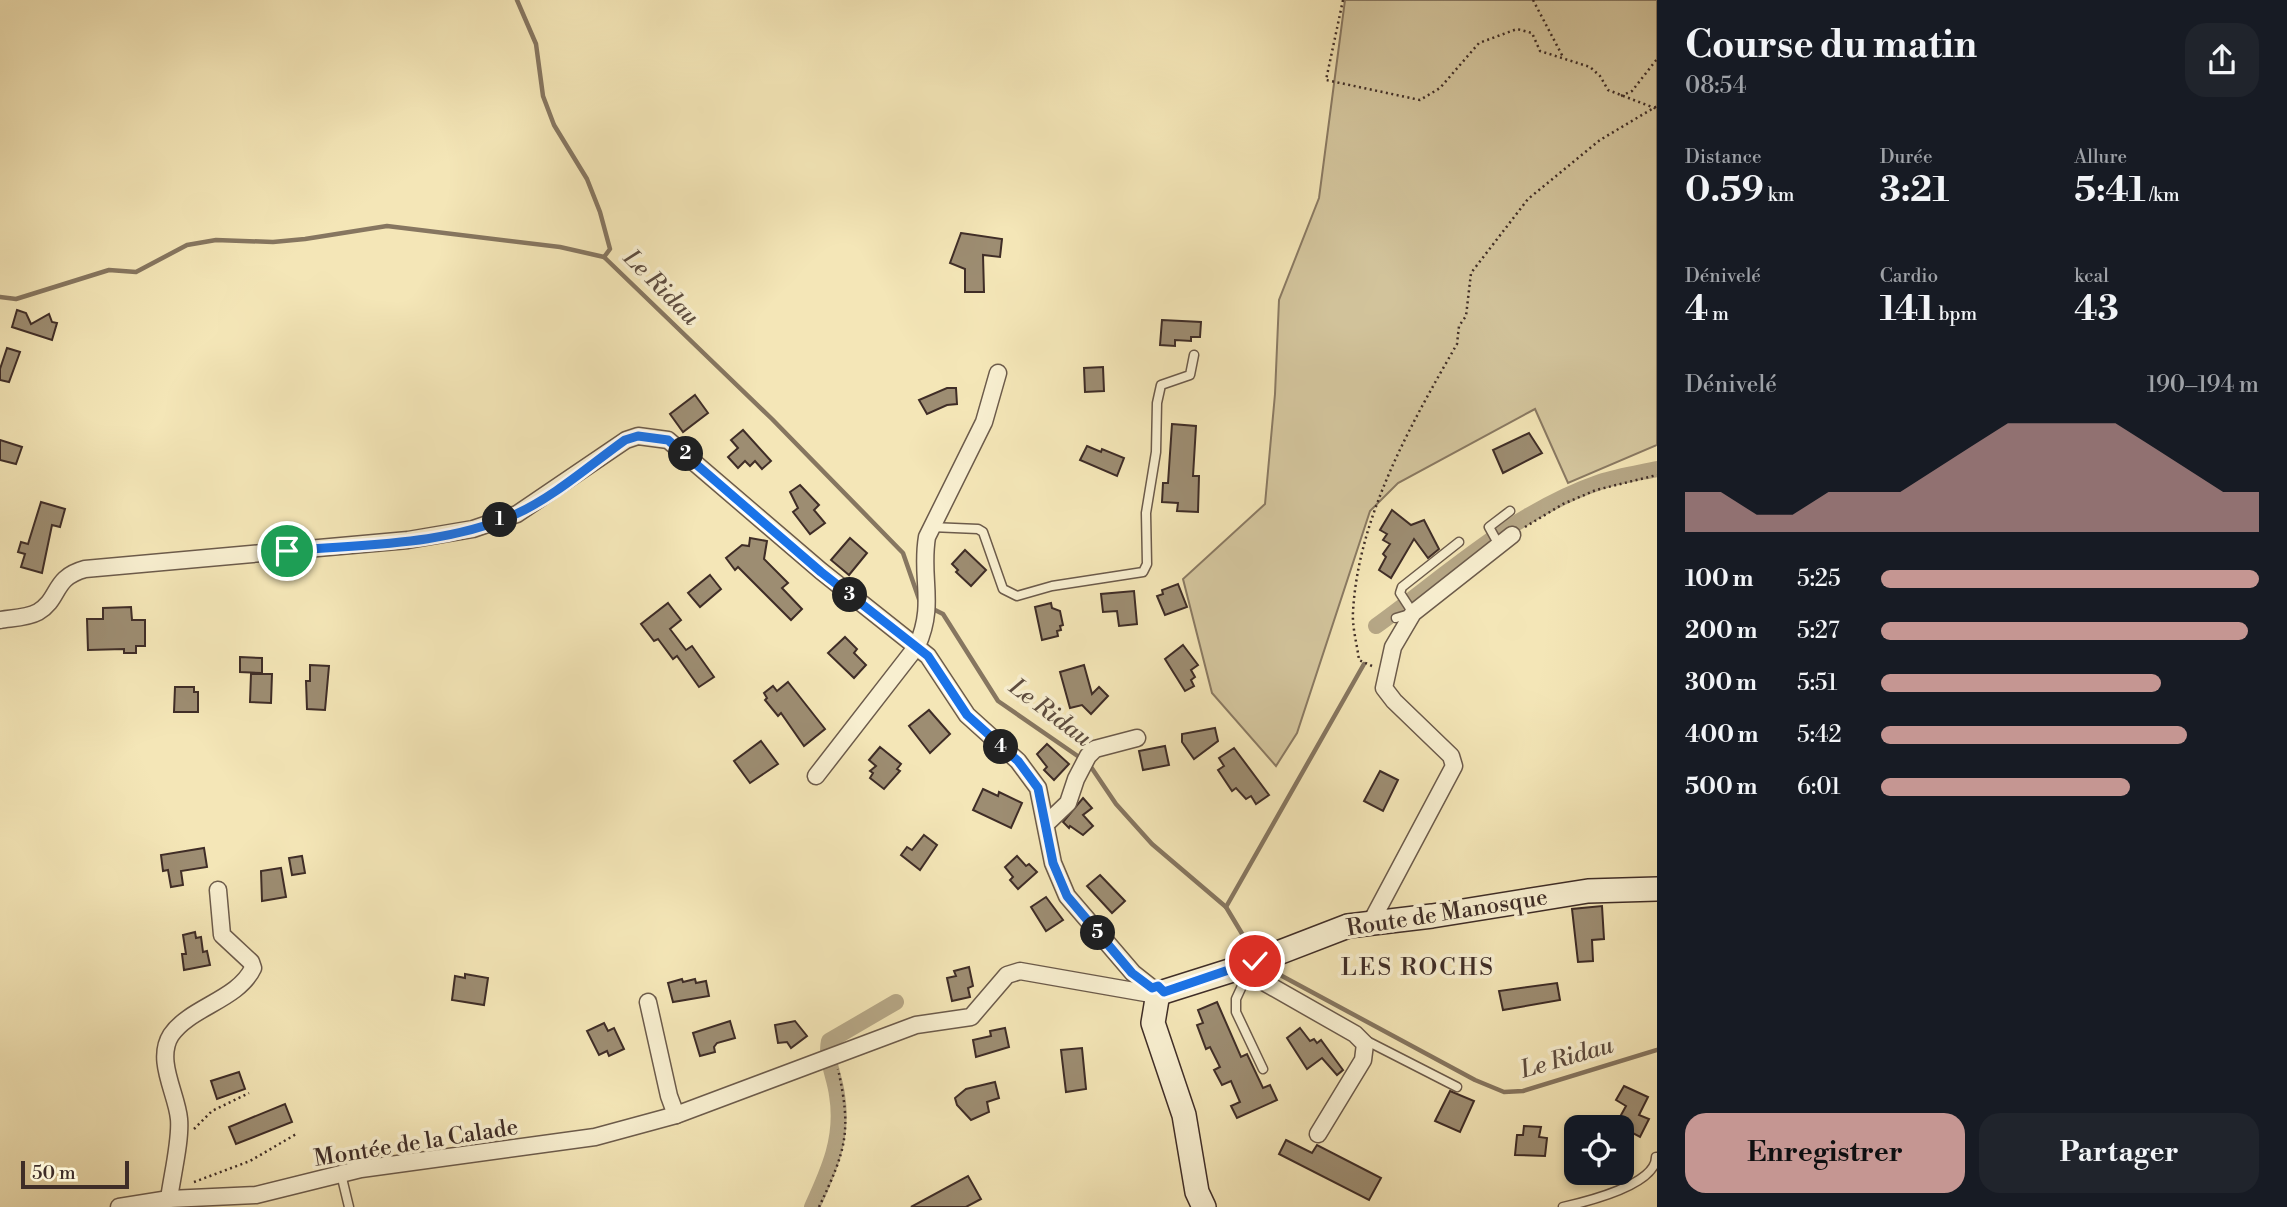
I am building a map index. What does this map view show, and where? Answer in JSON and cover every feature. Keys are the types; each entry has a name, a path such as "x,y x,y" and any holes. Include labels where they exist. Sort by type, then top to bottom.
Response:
{"street":[{"path":"816,776 917,646 927,618 929,600 925,555 931,527 984,422 998,373"},
{"path":"0,620 35,614 67,576 86,569 452,534 517,514 625,440 638,436 655,436 677,446 821,572 917,646 937,668 967,715 1029,773 1038,788 1053,863 1067,896 1132,973 1156,993 1153,1023 1184,1115 1197,1192 1204,1207"},
{"path":"1371,922 1454,766 1451,756 1384,688 1393,647 1413,613 1506,540"},
{"path":"1047,823 1068,803 1085,761 1095,749 1137,738"},
{"name":"Route de Manosque","path":"1156,993 1253,964 1348,926 1432,916 1588,891 1657,889"},
{"path":"169,1193 180,1123 167,1062 168,1041 176,1029 241,983 253,968 251,962 222,934 218,890"},
{"path":"1253,964 1361,1037 1366,1048 1363,1060 1318,1134"},
{"name":"Montée de la Calade","path":"119,1207 169,1193 256,1195 361,1169 595,1138 676,1115 916,1025 971,1017 1007,975 1020,971 1156,993"},
{"path":"648,1002 669,1096 676,1115"}],"lane":[{"path":"931,527 978,529 984,532 1003,589 1017,596 1052,586 1143,572 1147,564 1146,513 1156,452 1157,403 1161,385 1190,374 1195,355"},
{"path":"1506,540 1489,527 1510,511"},
{"path":"1396,618 1413,613 1400,593 1408,581 1459,542"},
{"path":"1253,964 1236,999 1236,1012 1263,1069"},
{"path":"1361,1037 1457,1087"},
{"path":"1563,1207 1600,1197 1644,1177 1652,1170 1656,1157"},
{"path":"341,1174 349,1207"}],"path":[{"path":"1343,0 1326,80 1420,100 1440,88 1479,43 1517,29 1532,33 1540,51 1590,67 1600,76 1608,90 1656,108"},
{"path":"1533,0 1563,57"},
{"path":"1621,96 1632,91 1657,58"},
{"path":"1372,666 1359,660 1353,614 1359,564 1391,467 1457,344 1459,326 1466,316 1471,273 1528,199 1600,140 1656,108"},
{"path":"1506,540 1563,504 1596,490 1657,475"},
{"path":"819,1207 844,1146 846,1105 838,1054"},
{"path":"191,1132 212,1111 249,1093"},
{"path":"169,1193 250,1161 298,1133"}],"shaded area":[{"path":"1345,0 1657,0 1657,445 1568,483 1535,409 1398,483 1370,511 1297,733 1276,766 1212,693 1183,579 1265,504 1275,394 1279,300 1319,198"}],"building":[{"path":"961,233 1002,239 1000,257 983,255 984,292 965,292 965,269 950,263"},
{"path":"17,310 26,313 31,324 49,314 52,322 57,323 52,340 12,327"},
{"path":"1162,320 1201,322 1200,337 1191,337 1191,341 1175,340 1175,346 1160,345"},
{"path":"7,348 20,352 9,382 0,380 0,369"},
{"path":"1103,367 1104,391 1085,392 1084,368"},
{"path":"947,388 956,388 957,404 947,405 927,414 919,400"},
{"path":"695,395 708,413 683,432 670,414"},
{"path":"1172,424 1196,426 1193,476 1199,476 1198,512 1177,511 1178,503 1162,502 1163,483 1168,483"},
{"path":"743,430 771,461 762,469 755,461 750,466 745,461 738,468 728,457 738,448 731,440"},
{"path":"1529,433 1542,453 1503,473 1493,450"},
{"path":"0,440 22,447 16,464 0,460"},
{"path":"1087,446 1124,458 1117,476 1080,460"},
{"path":"800,485 819,505 814,510 825,523 810,534 793,512 798,508 790,492"},
{"path":"41,502 65,509 60,527 52,525 42,573 21,567 25,554 18,552 21,542 28,544"},
{"path":"1392,510 1411,525 1424,520 1439,549 1428,558 1414,539 1391,578 1379,570 1386,557 1383,554 1390,544 1383,540 1387,534 1380,530"},
{"path":"750,538 767,541 764,559 788,583 782,588 802,609 791,620 738,567 735,570 726,558 742,545 749,546"},
{"path":"850,538 867,553 849,575 831,560"},
{"path":"965,550 986,570 971,586 956,572 958,570 952,564"},
{"path":"710,575 721,589 700,607 688,593"},
{"path":"1178,584 1187,607 1165,615 1157,596 1163,594 1162,590"},
{"path":"1134,591 1137,624 1119,626 1117,611 1103,612 1101,594"},
{"path":"668,603 681,620 670,629 686,650 692,646 714,677 699,687 677,656 673,659 658,639 654,641 641,624"},
{"path":"1051,603 1052,608 1060,611 1063,625 1060,626 1061,630 1057,631 1058,636 1042,640 1035,607"},
{"path":"131,607 132,620 145,620 145,646 136,646 136,653 124,653 124,649 88,650 87,619 103,619 103,608"},
{"path":"845,637 857,649 854,653 866,665 854,678 828,653"},
{"path":"1183,645 1198,665 1191,670 1195,677 1191,680 1194,686 1185,691 1165,659"},
{"path":"240,657 262,658 262,673 240,672"},
{"path":"310,665 329,666 325,710 307,709 306,681 310,681"},
{"path":"1084,665 1092,694 1099,687 1108,696 1091,714 1082,705 1070,708 1060,672"},
{"path":"251,674 272,674 271,703 250,702"},
{"path":"788,682 825,729 804,746 781,713 778,716 765,700 767,698 764,693 773,686 777,691"},
{"path":"175,687 194,687 194,692 198,692 198,712 174,712"},
{"path":"929,710 950,734 930,753 909,726"},
{"path":"1215,728 1218,741 1194,759 1182,742 1182,734"},
{"path":"761,741 778,764 750,783 734,761"},
{"path":"1047,744 1069,764 1054,780 1044,770 1047,767 1037,754"},
{"path":"1165,746 1169,765 1143,770 1139,751"},
{"path":"880,747 901,764 897,769 900,771 884,789 870,778 873,773 870,771 876,766 869,760"},
{"path":"1234,748 1269,795 1256,804 1251,796 1246,799 1236,788 1232,791 1218,770 1224,766 1219,758"},
{"path":"1380,771 1398,780 1383,811 1364,801"},
{"path":"983,789 998,796 999,792 1022,803 1011,828 973,810"},
{"path":"1083,798 1092,808 1083,815 1093,826 1083,835 1063,822"},
{"path":"924,835 937,845 920,870 901,855 907,847 912,850"},
{"path":"204,848 207,867 181,871 183,885 171,887 168,870 163,871 161,855"},
{"path":"302,856 305,873 292,875 289,858"},
{"path":"1017,856 1026,866 1029,864 1037,872 1018,889 1010,880 1013,877 1005,867"},
{"path":"281,868 286,897 262,901 261,871"},
{"path":"1100,875 1125,901 1112,913 1087,886"},
{"path":"1046,897 1063,920 1046,931 1031,907"},
{"path":"1602,906 1604,939 1592,940 1593,961 1578,962 1572,909"},
{"path":"195,932 196,938 201,937 203,952 207,951 210,965 184,970 182,954 186,954 183,935"},
{"path":"969,967 973,986 968,988 970,997 952,1001 947,978 956,976 954,971"},
{"path":"465,974 488,978 484,1005 452,1000 455,976 465,978"},
{"path":"682,979 683,982 695,979 696,983 706,981 709,996 673,1002 668,983"},
{"path":"1557,983 1560,1000 1503,1010 1499,991"},
{"path":"1217,1002 1241,1057 1247,1054 1263,1088 1270,1085 1277,1100 1237,1118 1231,1106 1240,1102 1231,1081 1222,1085 1214,1070 1220,1067 1210,1047 1206,1049 1197,1025 1203,1023 1198,1010"},
{"path":"730,1021 735,1038 717,1043 715,1052 700,1056 693,1033"},
{"path":"795,1021 807,1036 791,1048 787,1042 778,1043 775,1025"},
{"path":"604,1023 608,1031 614,1028 624,1049 609,1056 607,1051 599,1055 587,1031"},
{"path":"1005,1028 1009,1047 976,1057 973,1040 991,1036 990,1031"},
{"path":"1300,1028 1310,1041 1314,1039 1317,1043 1321,1040 1343,1070 1337,1075 1322,1058 1307,1069 1287,1038"},
{"path":"1082,1048 1086,1089 1066,1092 1061,1050"},
{"path":"239,1072 245,1089 217,1099 211,1081"},
{"path":"995,1082 999,1098 987,1102 989,1112 971,1120 957,1105 955,1098 966,1089"},
{"path":"1624,1086 1648,1097 1639,1115 1649,1119 1640,1137 1634,1134 1634,1115 1621,1115 1626,1106 1616,1100"},
{"path":"1450,1091 1474,1101 1460,1132 1435,1121"},
{"path":"285,1104 292,1122 236,1144 229,1127"},
{"path":"1524,1126 1541,1127 1539,1137 1547,1138 1545,1156 1515,1155 1517,1135 1523,1135"},
{"path":"1286,1140 1312,1153 1317,1145 1381,1178 1369,1200 1279,1154"},
{"path":"968,1176 981,1199 966,1207 911,1207"}],"waterway":[{"name":"Le Ridau","path":"517,0 536,44 543,96 554,125 587,179 600,212 610,249 604,257"},
{"path":"0,297 16,299 109,270 136,272 187,245 216,240 273,242 305,239 387,226 560,247 604,257 772,419 903,553 920,602"},
{"path":"1376,626 1483,545 1539,509 1600,482 1657,469"},
{"name":"Le Ridau","path":"931,608 943,614 998,701 1082,759"},
{"path":"1226,907 1364,664"},
{"name":"Le Ridau","path":"1089,764 1116,804 1152,844 1226,907 1244,937 1260,953"},
{"name":"Le Ridau","path":"1271,964 1282,976 1475,1080 1504,1092 1523,1091 1657,1050"},
{"path":"812,1207 837,1139 839,1110 828,1054 829,1041 896,1002"}],"district":[{"name":"LES ROCHS","path":"1418,968"}],"route":[{"path":"287,551 408,540 452,534 494,523 517,514 625,440 638,436 655,436 668,440 821,572 928,656 967,715 1029,773 1043,804 1053,863 1067,896 1132,973 1152,988 1158,986 1164,992 1255,961"}]}
